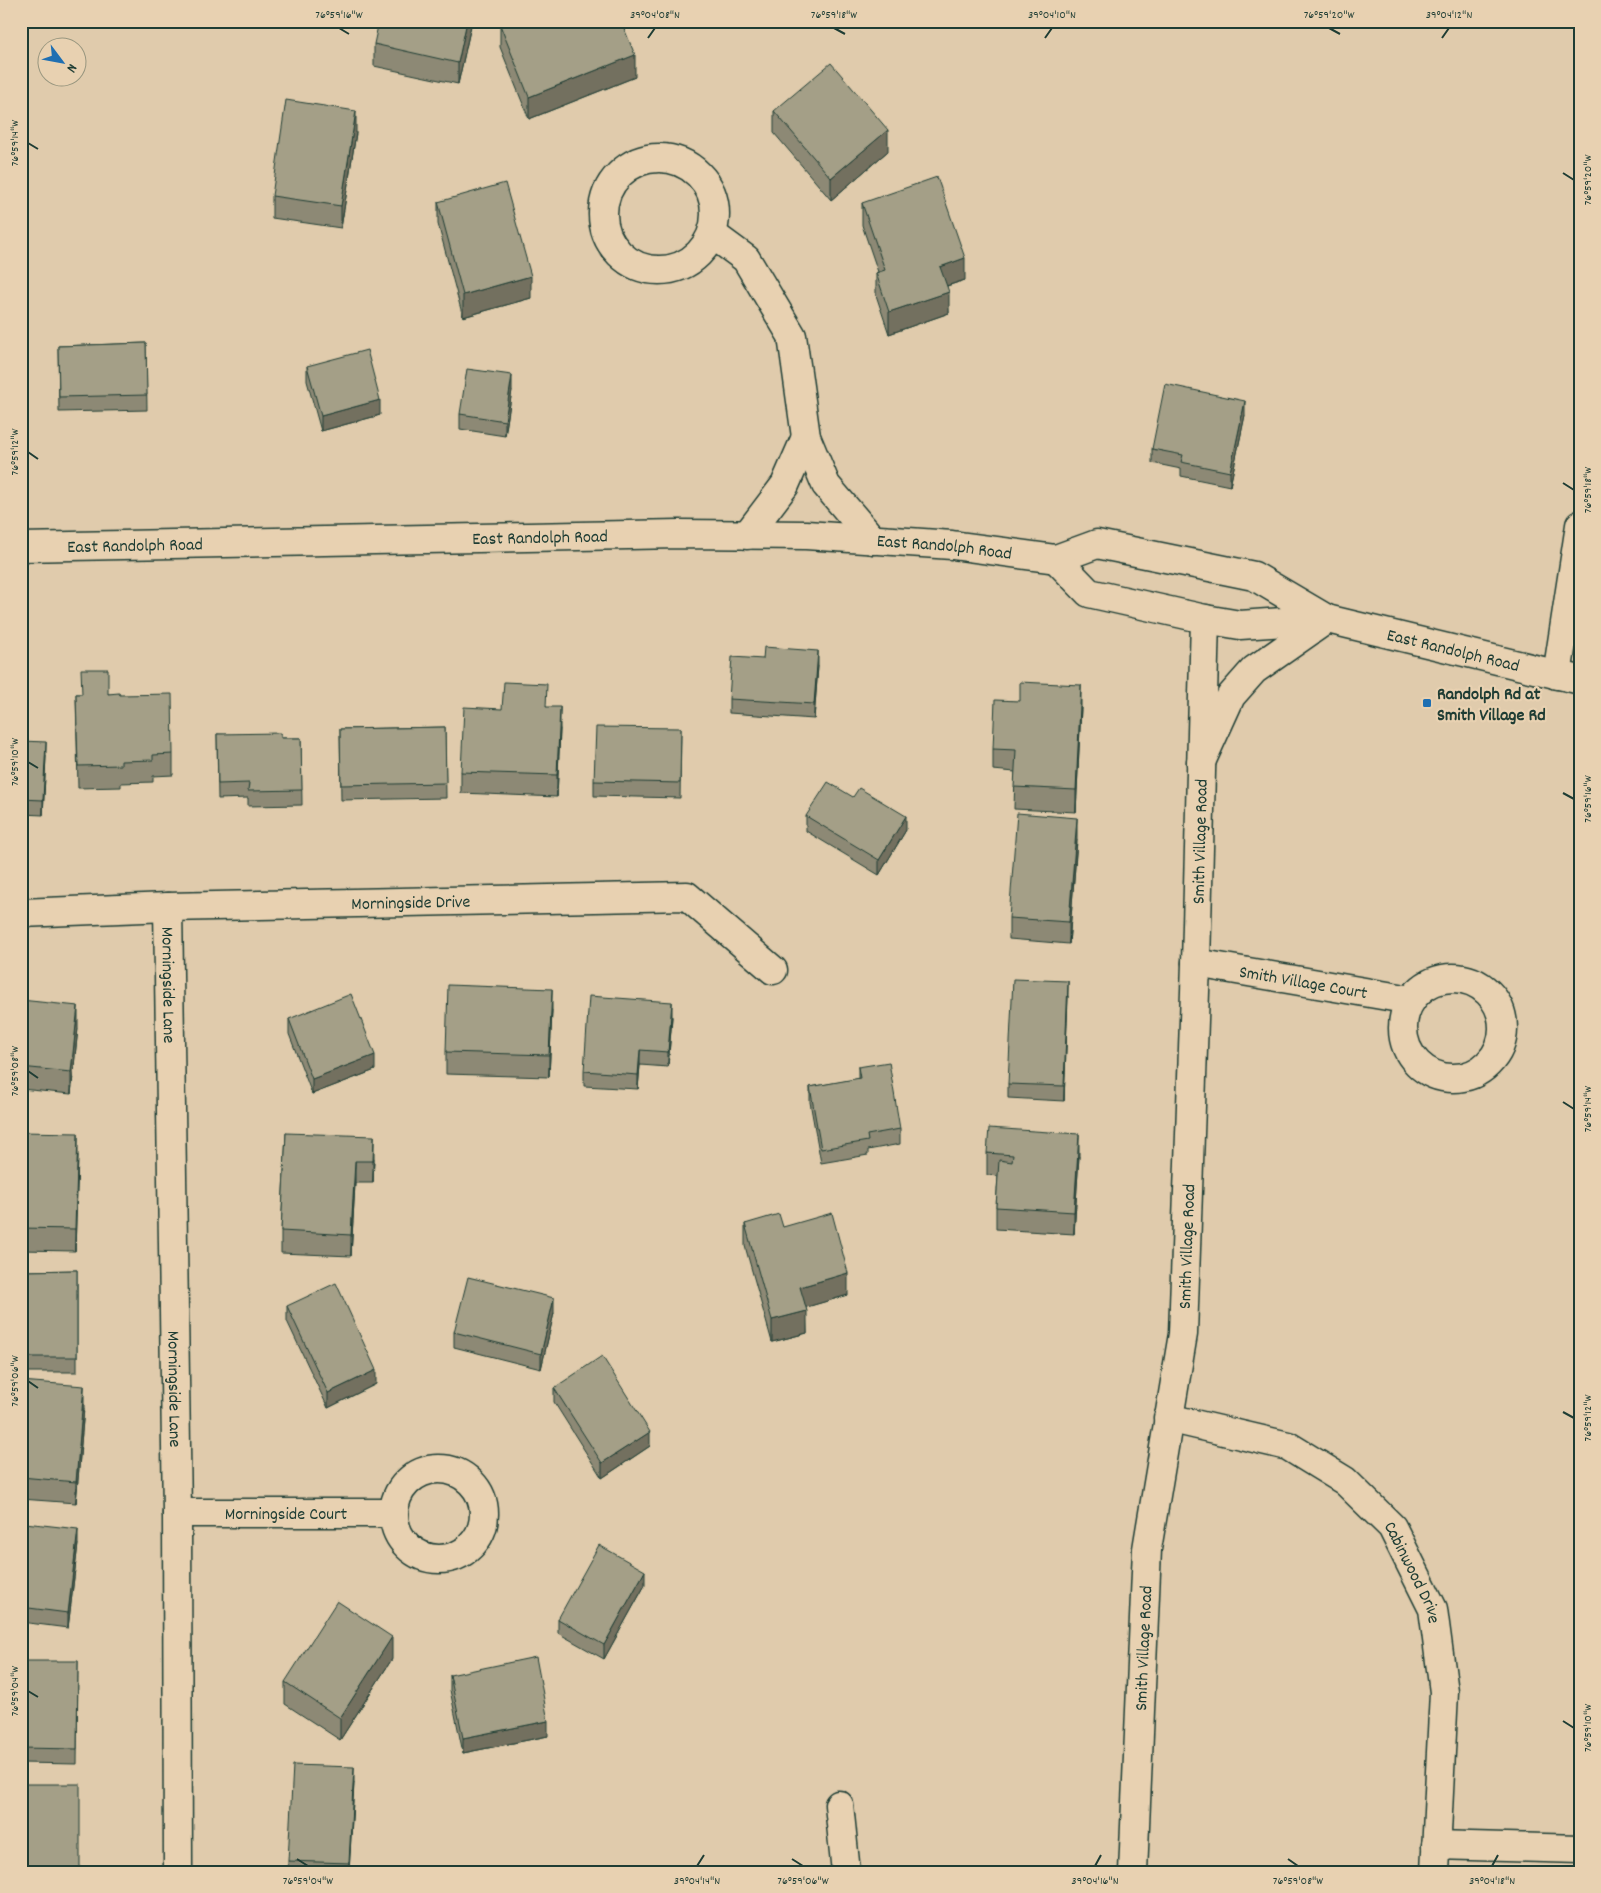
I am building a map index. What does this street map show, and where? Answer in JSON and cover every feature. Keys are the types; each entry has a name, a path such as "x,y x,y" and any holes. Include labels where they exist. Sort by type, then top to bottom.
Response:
{"street":[{"path":"661,158 680,161 696,171 708,186 714,203 712,234 699,255 683,266 665,270 647,270 630,263 615,251 606,235 602,217 604,198 612,182 626,168 643,160 661,158"},
{"path":"712,234 746,259 792,336 806,437 826,485 873,540"},
{"path":"747,535 784,486 806,437"},
{"path":"1568,678 1580,525"},
{"name":"East Randolph Road","path":"21,547 679,534 806,535 952,545 1056,560 1097,544 1254,576 1326,619 1568,678"},
{"name":"East Randolph Road","path":"1056,560 1089,593 1205,619 1240,626 1326,619"},
{"name":"Smith Village Road","path":"1133,1872 1147,1549 1183,1334 1196,964 1205,619"},
{"path":"1201,762 1232,696 1254,670 1326,619"},
{"name":"Morningside Drive","path":"21,913 687,896 773,970"},
{"name":"Morningside Lane","path":"168,908 177,1513 178,1872"},
{"name":"Smith Village Court","path":"1196,964 1411,1000"},
{"name":"Cabinwood Drive","path":"1168,1418 1288,1446 1345,1481 1392,1527 1433,1609 1444,1692 1435,1872"},
{"name":"Morningside Court","path":"177,1513 394,1513"},
{"path":"839,1805 846,1872"},
{"path":"1436,1844 1580,1849"}],"building":[{"path":"379,21 467,21 458,63 374,44"},
{"path":"510,21 621,21 635,55 529,97 500,25"},
{"path":"831,63 888,130 831,178 774,111"},
{"path":"286,100 356,111 341,206 272,196"},
{"path":"937,177 965,258 940,267 949,292 889,312 876,273 885,270 862,203"},
{"path":"505,183 531,276 463,295 438,202"},
{"path":"146,343 147,395 59,397 58,346"},
{"path":"367,350 380,400 321,416 307,366"},
{"path":"467,369 512,375 505,421 460,414"},
{"path":"1165,384 1245,401 1230,472 1181,462 1183,455 1152,449"},
{"path":"764,647 818,651 814,704 729,699 732,657 763,659"},
{"path":"81,669 108,669 108,694 172,694 173,754 153,755 153,760 121,761 121,765 78,766 76,694 82,694"},
{"path":"504,682 547,684 546,707 560,707 557,775 461,772 464,707 502,709"},
{"path":"1020,682 1081,685 1076,790 1014,787 1016,750 993,749 995,700 1020,701"},
{"path":"445,727 446,783 341,785 340,729"},
{"path":"596,727 681,728 680,783 594,781"},
{"path":"281,733 281,738 301,738 302,790 248,791 249,783 218,784 217,734"},
{"path":"21,741 46,742 43,800 21,799"},
{"path":"828,782 853,797 859,788 906,816 879,860 806,816"},
{"path":"1017,813 1077,818 1069,922 1009,918"},
{"path":"1013,979 1068,981 1064,1086 1008,1084"},
{"path":"448,985 552,989 549,1055 446,1052"},
{"path":"351,994 375,1055 312,1079 289,1019"},
{"path":"589,996 672,1002 668,1052 640,1050 638,1075 584,1071"},
{"path":"21,1000 78,1006 71,1072 21,1067"},
{"path":"889,1062 900,1129 867,1135 868,1141 821,1149 810,1087 860,1078 858,1067"},
{"path":"989,1128 1079,1134 1074,1212 996,1207 999,1160 1012,1162 1013,1155 987,1153"},
{"path":"21,1132 78,1133 75,1229 21,1228"},
{"path":"286,1133 374,1136 373,1161 355,1161 351,1235 281,1231"},
{"path":"832,1213 848,1273 800,1287 807,1311 772,1320 745,1224 779,1214 783,1227"},
{"path":"77,1270 77,1357 26,1357 26,1271"},
{"path":"468,1277 554,1298 541,1354 454,1332"},
{"path":"336,1283 376,1370 328,1393 287,1306"},
{"path":"602,1356 650,1432 602,1463 554,1388"},
{"path":"21,1381 84,1386 76,1482 21,1477"},
{"path":"25,1523 78,1529 68,1613 21,1607 21,1551"},
{"path":"599,1545 645,1571 604,1645 558,1619"},
{"path":"337,1601 392,1637 340,1718 285,1682"},
{"path":"536,1657 548,1721 463,1738 450,1675"},
{"path":"22,1661 78,1661 77,1749 21,1748"},
{"path":"293,1765 354,1767 349,1863 288,1861"},
{"path":"21,1784 80,1784 80,1872 21,1872"}],"place":[{"name":"Randolph Rd at Smith Village Rd","path":"1427,703"}]}
